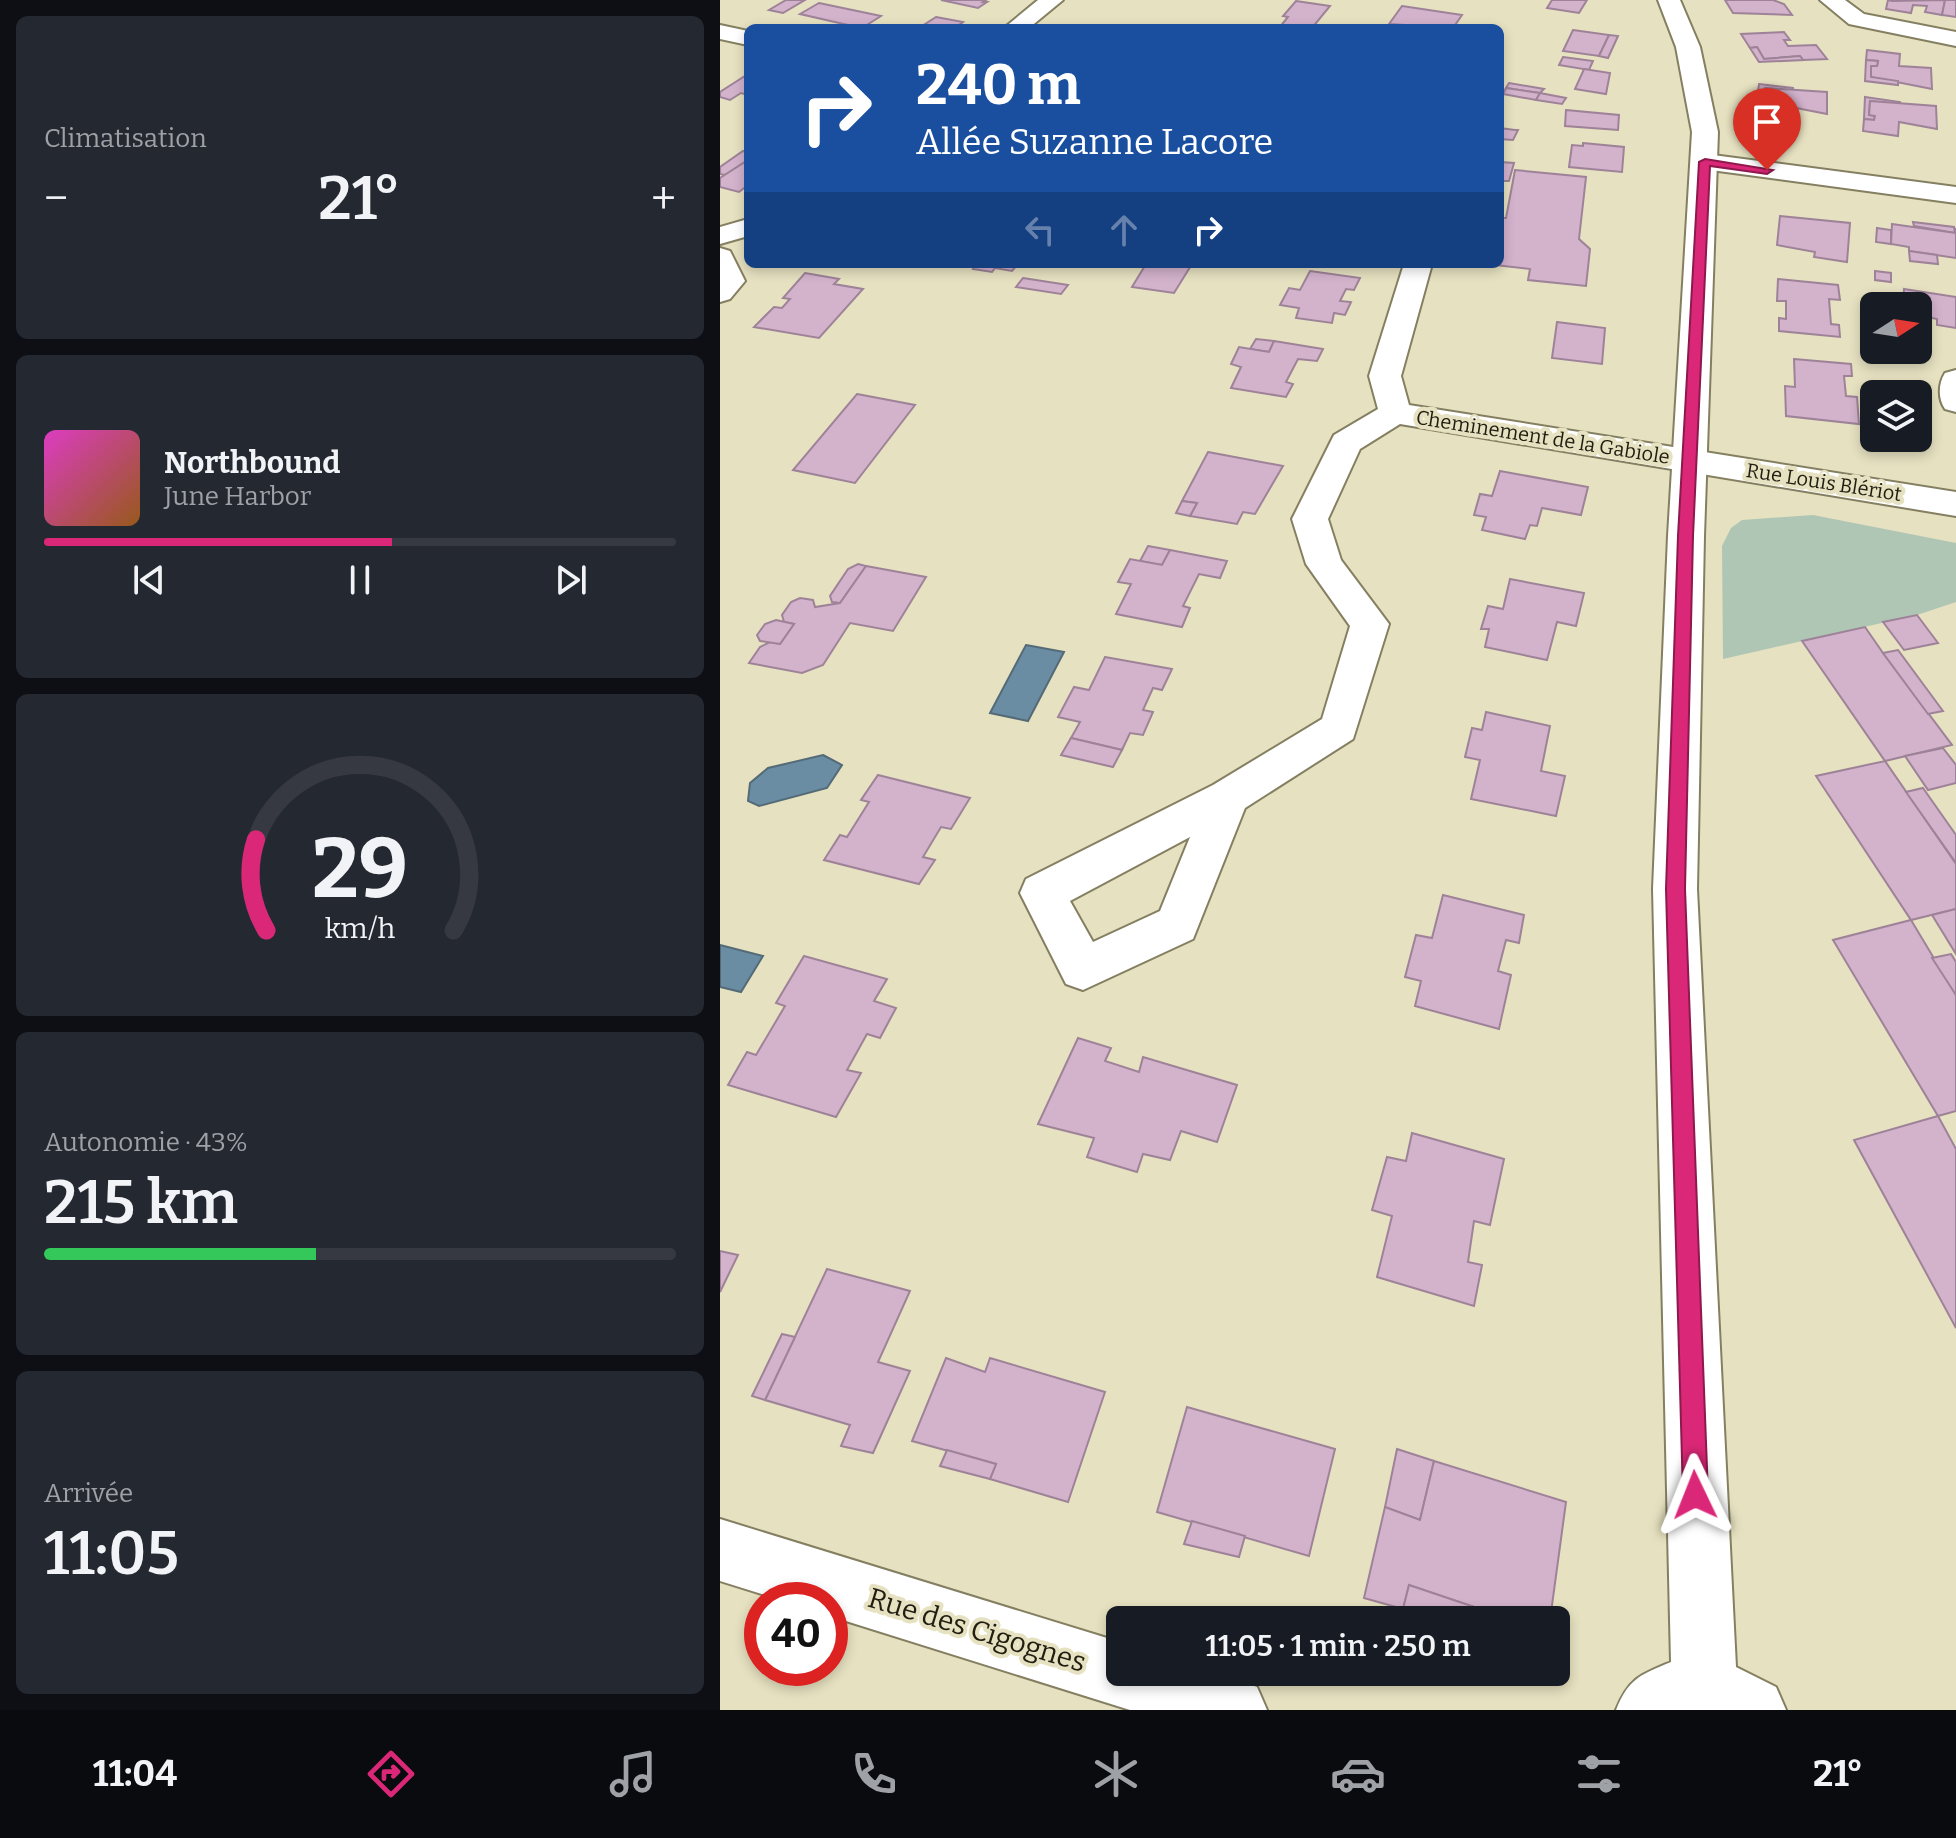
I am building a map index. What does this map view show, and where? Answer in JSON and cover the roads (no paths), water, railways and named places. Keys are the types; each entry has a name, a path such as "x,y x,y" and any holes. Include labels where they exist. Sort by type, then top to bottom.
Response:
{"street":[{"path":"1020,24 1052,0"},
{"path":"1669,0 1688,47 1715,144 1686,536 1675,889 1702,1703"},
{"path":"1831,0 1857,19 1956,39"},
{"path":"720,32 744,37"},
{"path":"1715,144 1956,195"},
{"path":"720,236 744,228"},
{"path":"720,257 730,281 720,293"},
{"name":"Cheminement de la Gabiole","path":"1395,413 1385,376 1417,268"},
{"path":"1956,380 1956,402"},
{"name":"Cheminement de la Gabiole","path":"1228,797 1177,925 1083,969 1042,893 1228,797 1339,728 1370,624 1324,564 1310,519 1346,443 1395,413 1692,461"},
{"name":"Rue Louis Blériot","path":"1692,461 1956,504"},
{"name":"Rue des Cigognes","path":"720,1550 1234,1710"}],"water":[{"path":"1026,645 1064,652 1028,721 990,713"},
{"path":"823,755 842,765 827,788 759,806 748,801 750,783 768,768"},
{"path":"720,945 763,956 741,992 720,987"}]}
